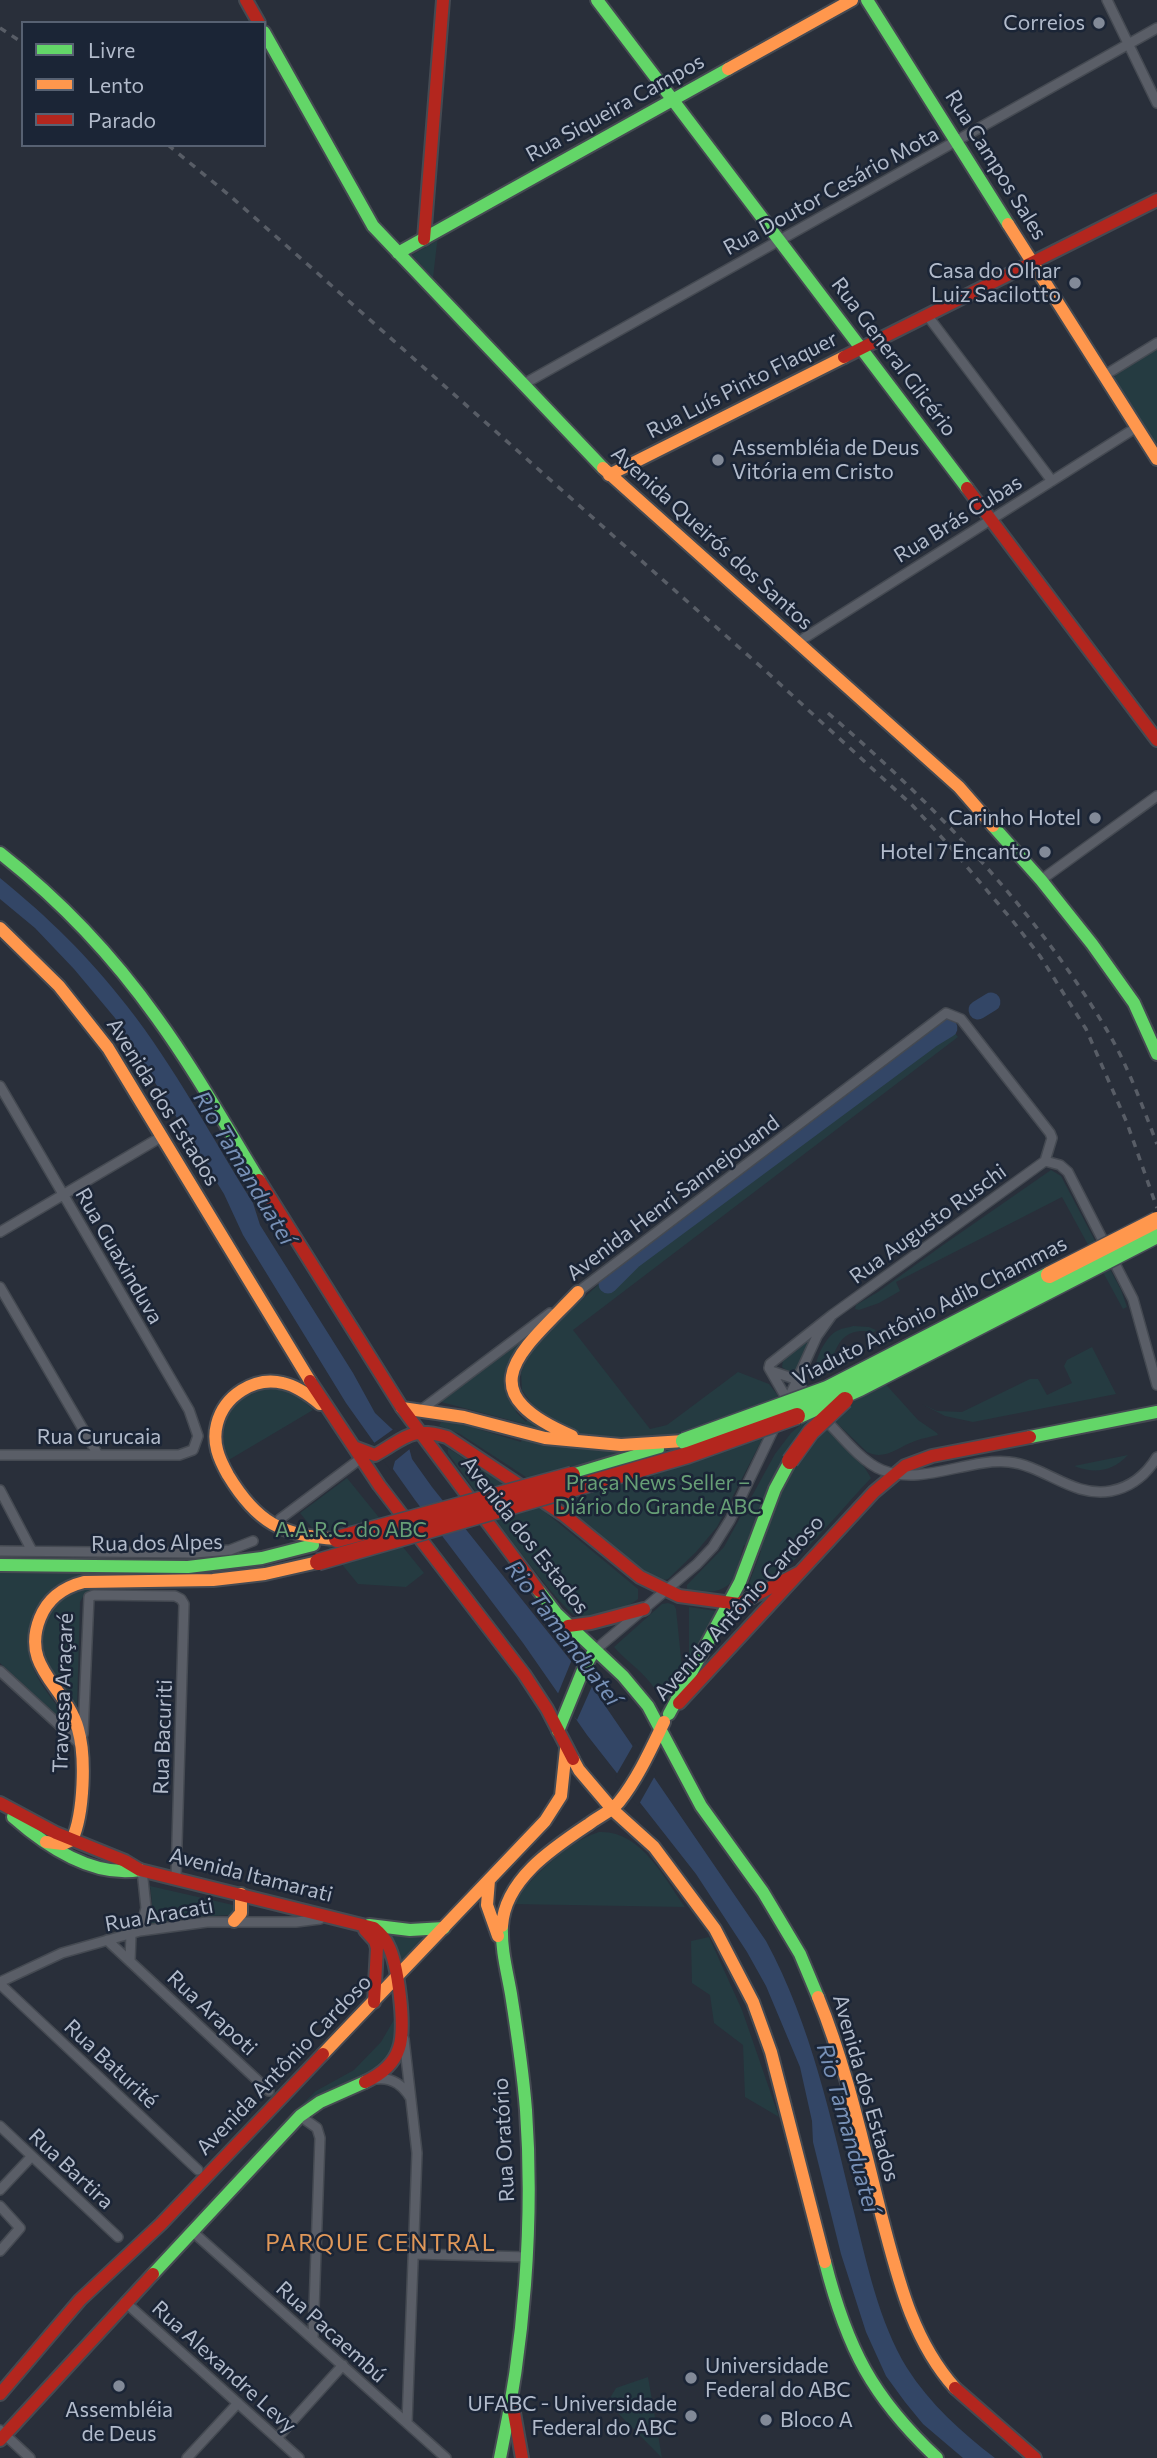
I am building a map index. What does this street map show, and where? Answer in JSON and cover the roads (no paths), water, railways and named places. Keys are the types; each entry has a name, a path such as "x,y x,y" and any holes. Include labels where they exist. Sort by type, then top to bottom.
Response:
{"main road":[{"path":"246,0 258,21"},
{"path":"424,239 443,0"},
{"name":"Rua General Glicério","path":"597,0 860,349 992,518 1157,740"},
{"name":"Rua Siqueira Campos","path":"398,253 852,0"},
{"name":"Rua Campos Sales","path":"867,0 1157,459"},
{"name":"Avenida Queirós dos Santos","path":"266,36 368,220 609,475 958,787 1041,880 1120,983 1152,1033 1157,1054"},
{"name":"Rua Luís Pinto Flaquer","path":"609,475 1157,200"},
{"name":"Avenida dos Estados","path":"0,853 74,917 105,950 139,993 159,1020 411,1420 542,1596 568,1626 636,1690 648,1706 701,1806 747,1868 800,1954 834,2036 900,2284 918,2334 942,2375 957,2391 1035,2458"},
{"name":"Avenida dos Estados","path":"0,928 50,977 108,1048 327,1409 356,1452 507,1650 547,1709 579,1770 613,1810 664,1859 715,1929 754,2002 771,2052 830,2282 845,2330 864,2371 883,2401 909,2432 937,2458"},
{"name":"Viaduto Antônio Adib Chammas","path":"313,1545 572,1475 684,1441 827,1390 1157,1220"},
{"name":"Viaduto Antônio Adib Chammas","path":"82,1746 73,1716 39,1666 34,1641 36,1627 46,1606 64,1588 95,1581 187,1582 239,1578 318,1562 688,1455 800,1415 860,1388 1157,1235"},
{"path":"578,1292 519,1355 511,1382 517,1403 541,1423 587,1442"},
{"path":"327,1409 309,1395 289,1385 265,1382 243,1389 226,1404 216,1426 215,1437 220,1460 241,1498 258,1517 284,1532 300,1537 337,1539"},
{"path":"669,1714 686,1679 730,1604 775,1489 790,1461 817,1426 860,1388"},
{"name":"Avenida Antônio Cardoso","path":"510,1894 560,1842 613,1810 625,1795 669,1714 894,1473 924,1458 1157,1412"},
{"path":"356,1452 379,1454 411,1420 464,1417 522,1434 587,1442 621,1444 684,1441"},
{"path":"411,1420 456,1441 564,1515 640,1577 666,1591 695,1600 730,1604 747,1601 800,1572"},
{"name":"Rua dos Alpes","path":"0,1565 188,1567 262,1558 313,1545"},
{"path":"568,1626 644,1609"},
{"path":"558,1731 583,1670 594,1651"},
{"name":"Travessa Araçaré","path":"72,1840 78,1825 82,1746"},
{"name":"Avenida Antônio Cardoso","path":"0,2394 80,2300 161,2224 545,1821 558,1803 564,1781 566,1749"},
{"name":"Avenida Itamarati","path":"0,1804 20,1824 80,1860 121,1873 141,1870"},
{"name":"Avenida Itamarati","path":"0,1804 141,1870 374,1928 393,1952 403,2031"},
{"path":"46,1842 59,1844 72,1840"},
{"name":"Rua Oratório","path":"489,1880 487,1905 501,1945 513,2008 526,2109 529,2197 527,2257 512,2403 500,2458"},
{"path":"234,1921 241,1913 241,1894"},
{"name":"Rua Oratório","path":"501,1945 502,1913 510,1894"},
{"path":"357,1924 418,1931 444,1928"},
{"name":"Avenida Itamarati","path":"357,1924 369,1933 377,1948 374,2002"},
{"path":"2,2435 300,2116 319,2103 374,2079 393,2061 403,2031"},
{"path":"512,2403 522,2458"}],"street":[{"path":"1107,0 1157,103"},
{"name":"Rua Doutor Cesário Mota","path":"522,384 1157,28"},
{"path":"927,315 1052,481"},
{"path":"1105,375 1157,343"},
{"name":"Rua Brás Cubas","path":"798,642 1137,427"},
{"path":"1041,880 1157,796"},
{"name":"Avenida Henri Sannejouand","path":"411,1420 946,1013 961,1019 1050,1133 1052,1138 1045,1161"},
{"name":"Rua Guaxinduva","path":"0,1086 189,1410 198,1430 195,1447"},
{"path":"0,1232 161,1137"},
{"path":"1045,1161 1060,1165 1068,1172 1118,1266 1133,1299 1157,1385"},
{"name":"Rua Augusto Ruschi","path":"771,1371 770,1364 832,1315 1045,1161"},
{"path":"0,1287 97,1453"},
{"name":"Rua Augusto Ruschi","path":"594,1651 706,1556 718,1541 763,1453 817,1336 832,1315"},
{"path":"771,1371 798,1380 809,1403 866,1460 894,1473 914,1474 1009,1462 1029,1467 1073,1487 1110,1492 1133,1483 1151,1467 1157,1457"},
{"path":"771,1371 788,1401"},
{"path":"763,1453 786,1424 809,1403"},
{"name":"Rua Curucaia","path":"0,1455 179,1455 190,1452 195,1447"},
{"path":"280,1519 356,1452"},
{"path":"0,1490 32,1551"},
{"name":"Rua dos Alpes","path":"0,1551 218,1552 239,1548 253,1541"},
{"name":"Travessa Araçaré","path":"82,1746 89,1597 94,1594 175,1596 181,1599"},
{"name":"Rua Bacuriti","path":"176,1877 184,1604 181,1599"},
{"path":"0,1671 82,1746"},
{"path":"130,1961 136,1933 146,1908 141,1870"},
{"name":"Rua Aracati","path":"0,1983 62,1953 136,1933 192,1923 296,1922 332,1917"},
{"name":"Rua Arapoti","path":"107,1940 269,2091"},
{"name":"Rua Baturité","path":"0,1983 198,2170"},
{"path":"403,2031 417,2153 407,2423"},
{"path":"374,2079 393,2080 404,2088 412,2099"},
{"path":"300,2116 317,2127 320,2138 313,2337"},
{"name":"Rua Bartira","path":"0,2126 118,2237"},
{"path":"0,2190 32,2156"},
{"path":"0,2206 20,2228 0,2251"},
{"name":"Rua Pacaembú","path":"193,2232 446,2458"},
{"path":"415,2254 527,2257"},
{"name":"Rua Alexandre Levy","path":"125,2302 299,2458"},
{"path":"277,2438 342,2365"},
{"path":"187,2458 238,2403"},
{"path":"2,2435 30,2458"}],"water":[{"path":"0,878 83,954 145,1029 253,1203 260,1225 353,1373 375,1413 408,1444 412,1459 432,1487 595,1691 766,1941 796,2006 819,2074 869,2272 889,2332 907,2368 926,2394 958,2428 995,2458 963,2458 923,2424 886,2376 866,2332 841,2254 813,2142 812,2121 800,2067 766,1986 747,1952 696,1874 587,1735 523,1643 346,1403 243,1235 224,1194 115,1018 35,928 0,899"}],"waterway":[{"path":"978,1010 991,1002"},
{"path":"608,1284 633,1259 948,1028"}],"railway":[{"path":"0,28 21,42"},
{"path":"170,147 306,263 769,674 912,805 1040,956 1086,1029 1127,1123 1157,1208"},
{"path":"828,713 943,821 1014,899 1046,940 1113,1041 1134,1084 1157,1144"}],"place":[{"name":"Correios","path":"1099,23"},
{"name":"Casa do Olhar Luiz Sacilotto","path":"1075,283"},
{"name":"Assembléia de Deus Vitória em Cristo","path":"718,460"},
{"name":"Carinho Hotel","path":"1095,818"},
{"name":"Hotel 7 Encanto","path":"1045,852"},
{"name":"Universidade Federal do ABC","path":"691,2378"},
{"name":"Assembléia de Deus","path":"119,2386"},
{"name":"UFABC - Universidade Federal do ABC","path":"691,2416"},
{"name":"Bloco A","path":"766,2420"}],"district":[{"name":"PARQUE CENTRAL","path":"381,2243"}],"water label":[{"name":"Rio Tamanduateí","path":"244,1168"},
{"name":"Rio Tamanduateí","path":"563,1633"},
{"name":"Rio Tamanduateí","path":"848,2128"}],"park label":[{"name":"Praça News Seller – Diário do Grande ABC","path":"658,1495"},
{"name":"A.A.R.C. do ABC","path":"351,1530"}]}
